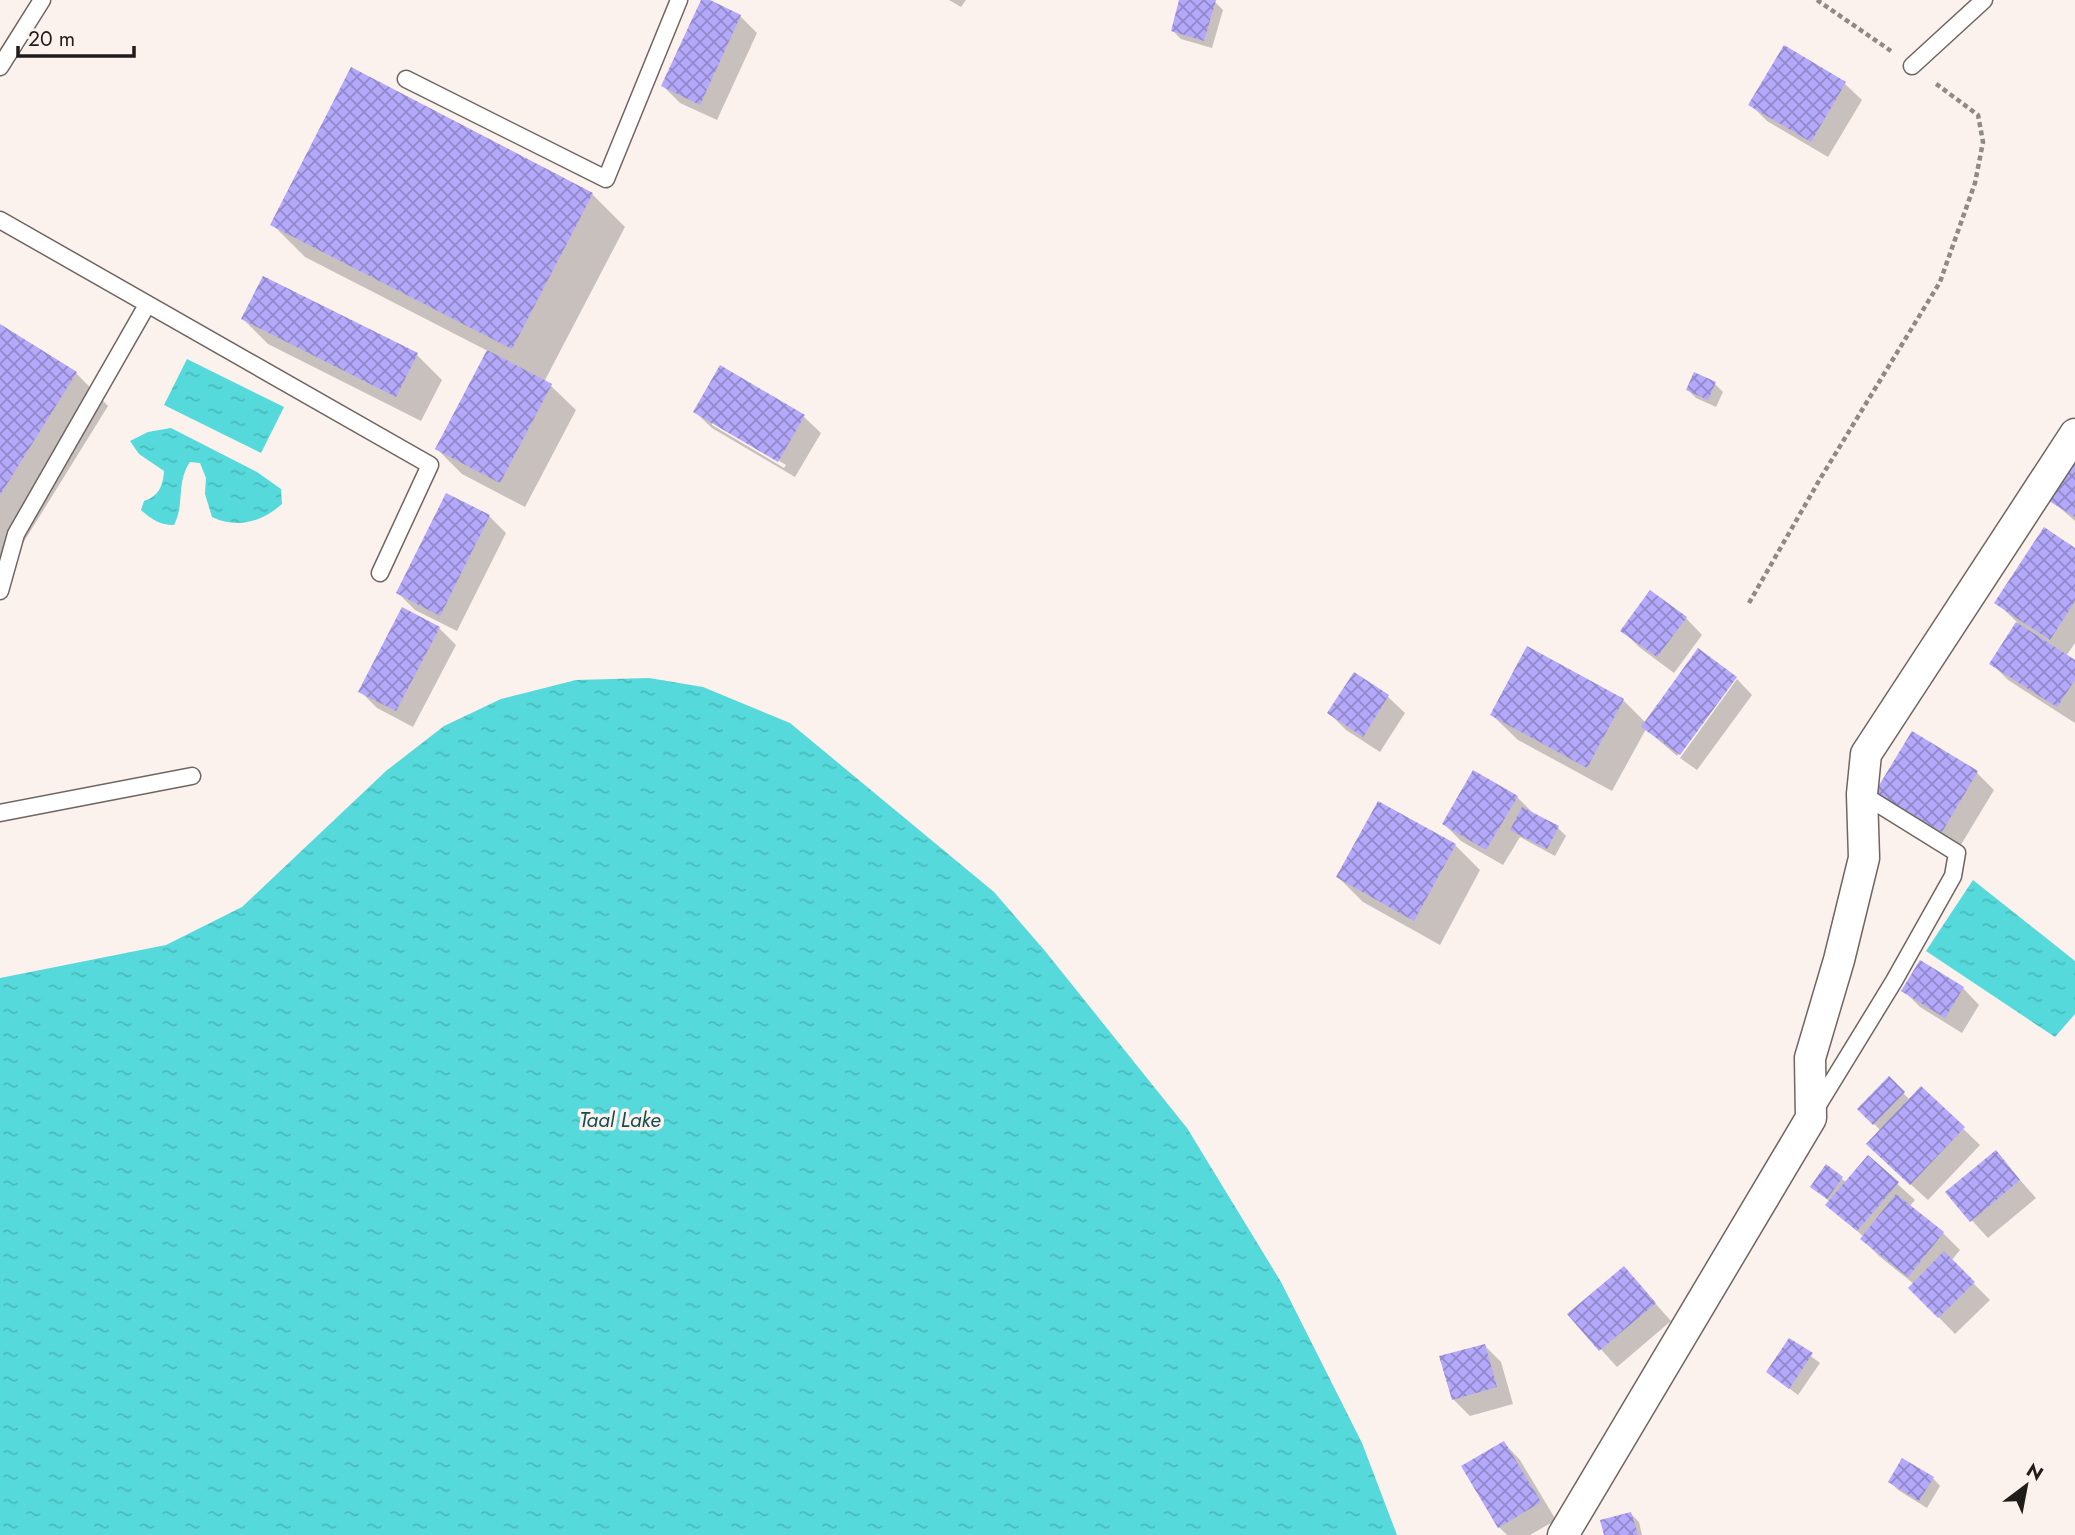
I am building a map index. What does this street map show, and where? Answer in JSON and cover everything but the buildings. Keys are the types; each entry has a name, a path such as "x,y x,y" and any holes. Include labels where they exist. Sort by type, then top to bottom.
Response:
{"street":[{"path":"1563,1535 1811,1118 1811,1058 1864,858 1862,794 1866,754 2075,434"}],"lane":[{"path":"0,67 42,0"},
{"path":"407,79 606,179 679,0"},
{"path":"1912,66 1984,0"},
{"path":"0,220 430,465 380,573"},
{"path":"0,591 16,534 147,305"},
{"path":"0,813 192,776"},
{"path":"1811,1118 1894,981 1953,876 1957,853 1862,794"}],"path":[{"path":"1749,603 1940,282 1975,183 1983,142 1978,115 1817,0"}],"water":[{"path":"187,359 284,407 261,453 164,405"},
{"path":"171,428 257,472 281,489 282,504 249,522 231,523 212,517 205,494 206,478 200,463 190,462 183,477 174,525 152,519 141,510 144,501 159,490 164,471 139,454 130,441 148,432"},
{"name":"Taal Lake","path":"649,678 703,687 790,723 994,892 1045,951 1187,1128 1281,1282 1362,1443 1397,1535 0,1535 0,978 166,945 242,907 386,771 444,726 501,699 576,680"},
{"path":"1973,880 2075,961 2075,1014 2055,1037 1926,951"}]}
